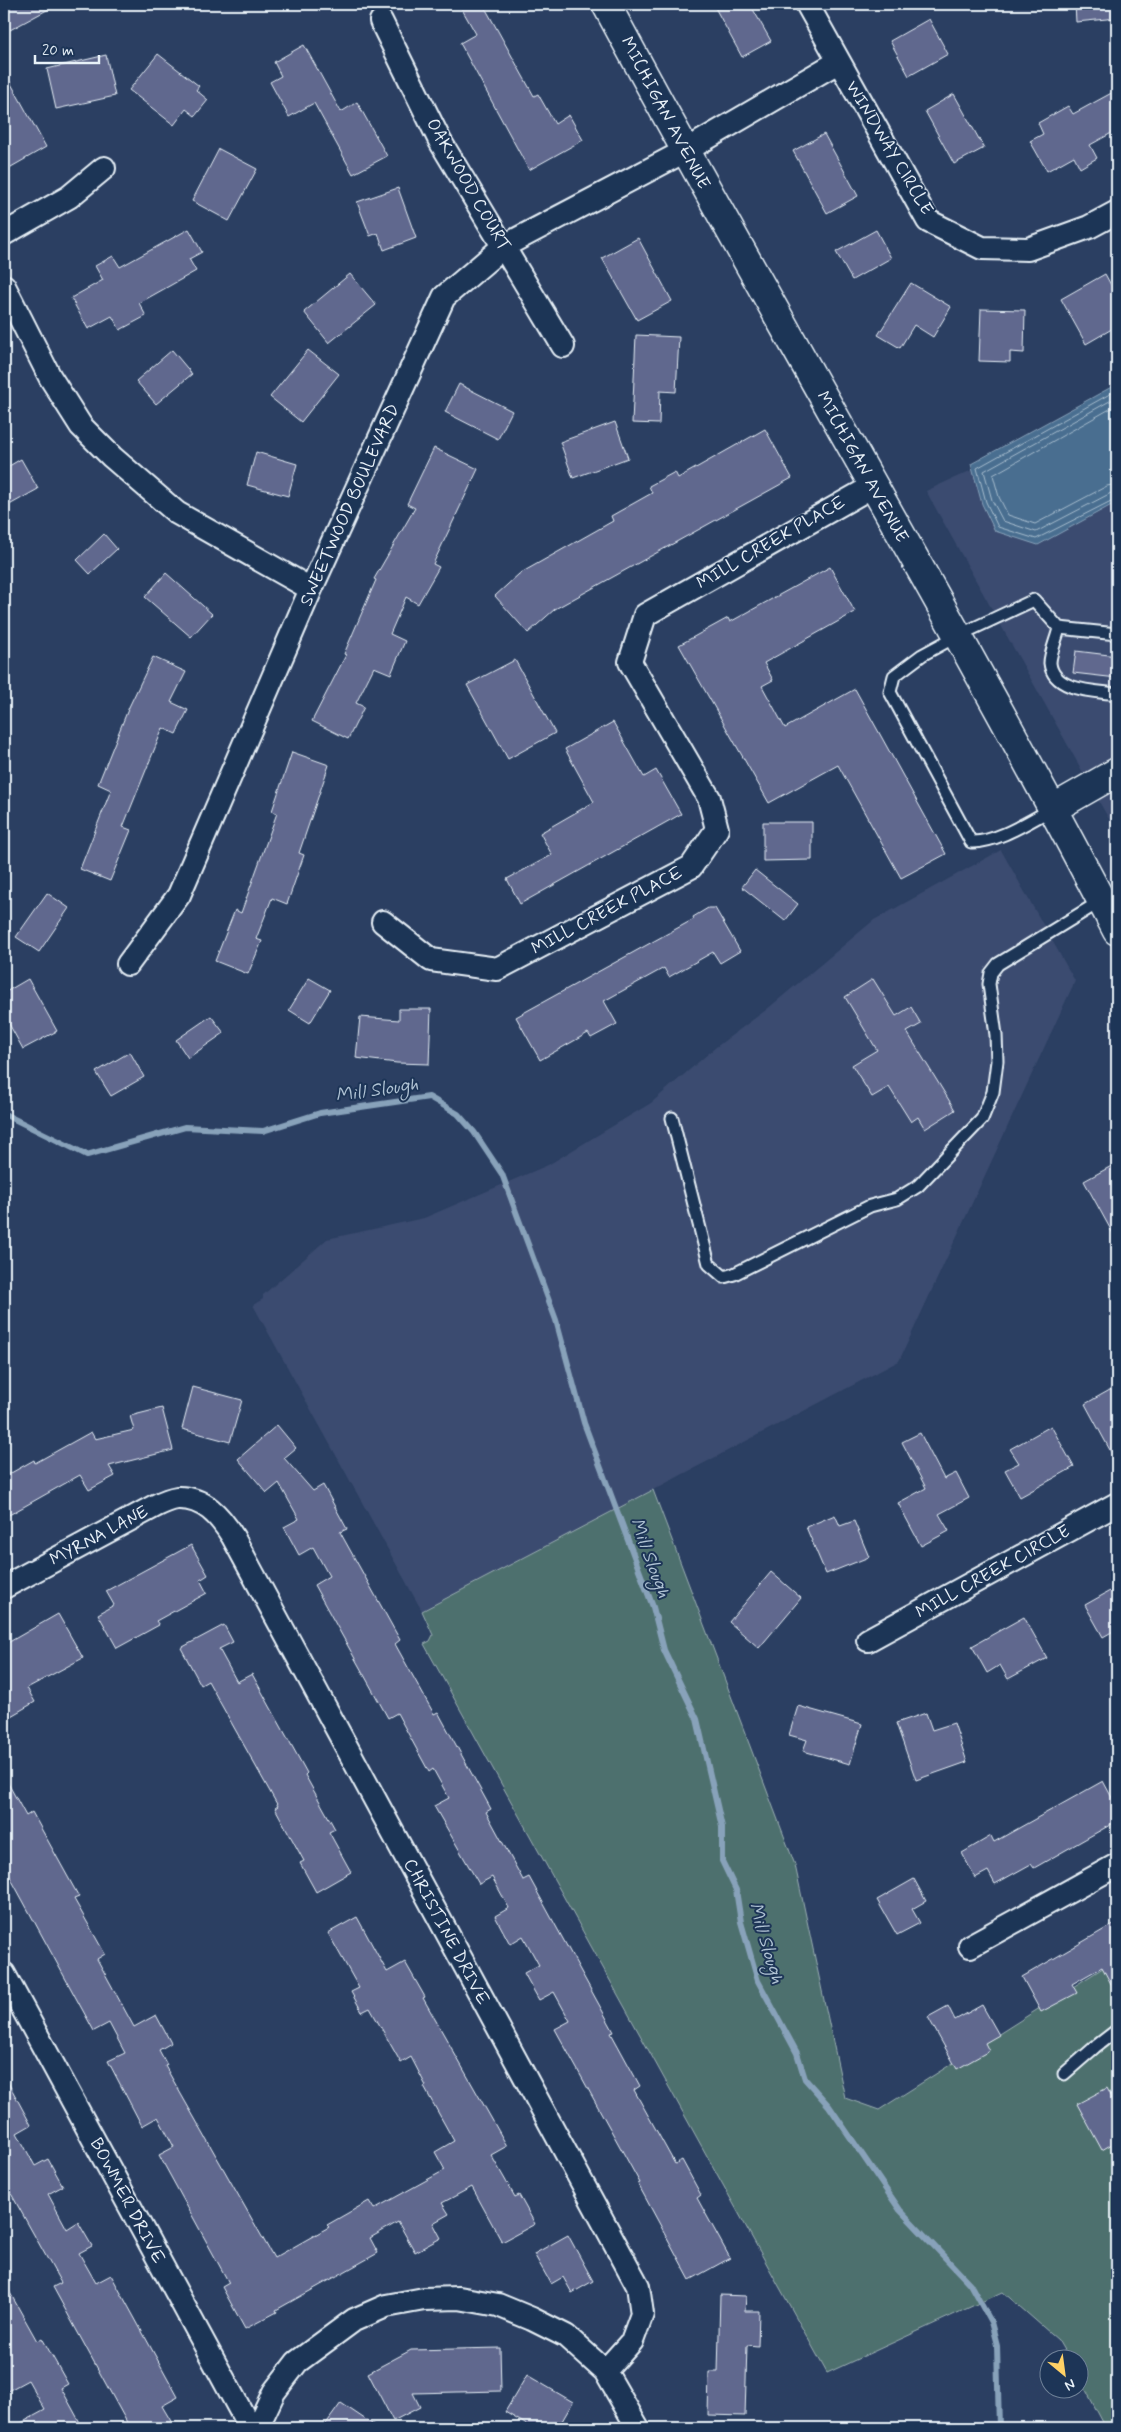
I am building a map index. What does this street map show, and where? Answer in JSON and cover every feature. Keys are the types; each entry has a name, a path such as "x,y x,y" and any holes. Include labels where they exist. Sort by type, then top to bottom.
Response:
{"main road":[{"name":"MICHIGAN AVENUE","path":"606,4 684,151 1054,808 1117,931"},
{"path":"1054,808 1117,772"}],"street":[{"name":"WINDWAY CIRCLE","path":"807,4 928,221 982,248 1028,249 1089,227 1117,212"},
{"name":"OAKWOOD COURT","path":"381,21 440,141 563,346"},
{"name":"SWEETWOOD BOULEVARD","path":"128,964 179,895 312,589 444,297 504,246 684,151 838,62"},
{"path":"4,234 69,197 104,168"},
{"path":"4,286 50,376 81,426 112,458 176,513 312,589"},
{"name":"MILL CREEK PLACE","path":"383,922 431,960 497,969 691,867 717,829 709,798 630,662 645,615 873,486"},
{"name":"MYRNA LANE","path":"4,1587 155,1506 176,1498 198,1501"},
{"name":"CHRISTINE DRIVE","path":"198,1501 220,1516 233,1537 638,2286 642,2314 632,2341 605,2371"},
{"name":"MILL CREEK CIRCLE","path":"868,1640 1117,1504"},
{"path":"970,1946 1117,1865"},
{"name":"BOWMER DRIVE","path":"4,1974 250,2428"},
{"path":"258,2428 274,2392 297,2362 354,2320 386,2306 424,2299 459,2298 498,2305 532,2318 566,2336 605,2371 638,2428"}],"lane":[{"path":"1054,808 1017,827 981,842 971,842 890,692 894,676 922,655 957,636 1034,600 1059,628 1117,634"},
{"path":"1059,628 1050,663 1062,682 1072,687 1117,694"},
{"path":"672,1118 709,1264 724,1277 734,1274 870,1206 897,1199 918,1186 982,1119 992,1092 997,1061 996,1035 989,984 991,973 998,964 1102,901"},
{"path":"1064,2074 1094,2047 1117,2030"}],"shaded area":[{"path":"972,470 982,504 1038,544 1117,502 1117,758 1085,776 926,491"},
{"path":"1117,786 1117,833 1097,798"},
{"path":"1001,850 1075,981 899,1361 422,1611 253,1305 263,1299 263,1295 327,1239 424,1218 548,1165 651,1103 716,1047 766,1010 874,920"}],"green space":[{"path":"653,1490 795,1865 845,2098 879,2110 1117,1959 1117,2428 1106,2428 1088,2394 1088,2350 1064,2350 1058,2340 1003,2292 827,2373 424,1644 430,1641 433,1635 422,1611"}],"water":[{"path":"1117,384 1117,502 1038,545 995,531 982,504 971,464"}],"building":[{"path":"4,4 58,4 10,30 4,19"},
{"path":"459,4 483,4 534,96 538,94 555,124 569,115 583,140 529,170 460,43 476,34"},
{"path":"713,4 750,4 771,41 742,57"},
{"path":"1075,4 1117,4 1117,18 1076,22"},
{"path":"929,19 948,54 909,76 890,41"},
{"path":"304,45 341,112 357,102 387,156 353,174 314,103 289,117 270,82 281,76 274,62"},
{"path":"158,54 199,86 196,90 208,100 195,116 186,109 174,125 129,90"},
{"path":"106,55 115,96 56,109 47,69"},
{"path":"4,71 46,147 4,171"},
{"path":"1117,90 1117,130 1090,145 1097,158 1080,168 1074,156 1047,171 1030,141 1043,134 1038,123 1068,106 1073,114"},
{"path":"954,94 984,148 954,164 925,111"},
{"path":"824,134 858,196 827,213 793,151"},
{"path":"219,149 257,169 229,221 192,201"},
{"path":"398,188 416,238 384,250 378,233 370,236 357,202"},
{"path":"189,229 202,252 189,259 196,271 139,303 146,316 120,330 112,316 88,329 71,298 103,280 95,266 113,256 120,267"},
{"path":"876,230 891,258 852,280 836,252"},
{"path":"638,238 672,301 637,320 602,258"},
{"path":"350,274 376,305 329,343 304,312"},
{"path":"1105,274 1117,296 1117,326 1086,344 1061,299"},
{"path":"911,283 951,307 933,337 914,325 900,348 878,335"},
{"path":"981,309 1025,310 1024,353 1010,352 1010,362 979,361"},
{"path":"636,335 679,337 676,392 660,391 659,424 632,423"},
{"path":"172,350 192,374 156,404 136,381"},
{"path":"308,350 339,374 301,422 270,397"},
{"path":"459,384 512,411 498,439 445,412"},
{"path":"615,422 628,458 573,478 560,442"},
{"path":"765,429 792,478 555,609 528,633 495,596 519,574 613,521 611,516 652,493 649,486 675,472 678,478"},
{"path":"434,448 478,469 433,564 439,567 418,604 406,597 390,634 405,641 391,674 374,667 356,703 364,707 348,739 312,721 346,655 344,654 376,580 374,579 415,508 407,504"},
{"path":"256,452 297,464 288,496 247,485"},
{"path":"21,459 38,489 4,508 4,469"},
{"path":"104,534 117,549 90,574 77,560"},
{"path":"830,567 855,612 764,663 773,680 762,686 785,728 855,689 946,854 901,878 838,765 769,803 679,645 728,618 730,622"},
{"path":"166,573 212,614 191,637 145,597"},
{"path":"1076,651 1117,656 1117,678 1073,673"},
{"path":"153,657 186,672 171,702 188,710 176,734 163,728 123,827 131,830 110,881 80,869 111,790 98,784 129,707"},
{"path":"515,660 555,733 508,759 467,685"},
{"path":"613,722 644,777 656,770 681,814 520,904 507,879 552,855 540,833 594,802 565,749"},
{"path":"292,752 329,765 299,853 304,855 287,904 272,898 256,939 262,941 248,974 215,961 235,910 241,913 277,813 272,811"},
{"path":"763,822 812,822 812,860 763,861"},
{"path":"755,870 798,904 785,921 742,887"},
{"path":"47,893 69,908 39,952 16,937"},
{"path":"708,908 715,908 740,951 720,963 713,952 669,977 664,968 604,1001 617,1024 591,1038 588,1033 540,1060 516,1017 694,919 693,917"},
{"path":"309,978 330,990 310,1023 289,1010"},
{"path":"28,979 57,1031 23,1049 4,1015 4,993"},
{"path":"873,979 896,1016 911,1007 921,1024 907,1032 955,1110 925,1129 918,1117 911,1122 889,1087 872,1097 852,1065 877,1050 845,997"},
{"path":"399,1009 431,1009 429,1064 397,1063 356,1058 360,1017 399,1020"},
{"path":"211,1016 224,1033 188,1058 176,1040"},
{"path":"130,1052 144,1077 111,1096 96,1072"},
{"path":"1117,1163 1117,1241 1084,1181"},
{"path":"1117,1386 1117,1463 1085,1404"},
{"path":"193,1387 242,1400 230,1442 182,1429"},
{"path":"162,1408 173,1450 109,1466 115,1476 89,1490 80,1475 9,1515 4,1505 4,1477 34,1460 35,1463 91,1432 95,1439 134,1430 130,1416"},
{"path":"277,1425 296,1448 284,1458 313,1491 323,1485 347,1529 340,1532 400,1640 395,1644 434,1714 438,1712 491,1809 486,1812 523,1880 529,1877 614,2032 611,2033 640,2086 634,2090 675,2164 682,2160 701,2195 697,2198 730,2258 690,2280 638,2184 640,2183 555,2029 570,2021 554,1992 539,2000 524,1973 539,1965 523,1936 510,1944 495,1916 509,1908 492,1877 479,1884 434,1806 449,1798 433,1769 429,1772 397,1713 388,1718 314,1585 329,1576 313,1547 299,1555 284,1527 299,1519 279,1483 267,1493 238,1459"},
{"path":"1051,1426 1074,1467 1020,1497 1005,1470 1019,1463 1010,1449"},
{"path":"920,1433 944,1479 956,1473 969,1498 939,1514 949,1531 921,1546 898,1503 926,1488 902,1442"},
{"path":"835,1515 840,1526 854,1521 869,1557 826,1574 806,1527"},
{"path":"191,1545 208,1575 200,1580 207,1593 156,1621 159,1625 117,1648 98,1614 114,1605 106,1591"},
{"path":"771,1572 801,1598 759,1648 729,1622"},
{"path":"1117,1587 1117,1629 1103,1637 1085,1605"},
{"path":"58,1614 83,1658 27,1688 35,1702 4,1720 4,1645"},
{"path":"1024,1617 1047,1658 1008,1679 1000,1665 987,1673 972,1646"},
{"path":"224,1625 233,1642 219,1649 237,1682 252,1674 307,1773 305,1775 335,1829 329,1832 351,1872 316,1892 300,1863 304,1861 275,1808 278,1806 208,1681 201,1685 181,1648"},
{"path":"798,1706 862,1724 850,1764 803,1751 807,1740 789,1735"},
{"path":"926,1713 932,1730 954,1723 967,1762 916,1780 896,1723"},
{"path":"4,1776 26,1816 32,1812 79,1897 74,1899 105,1954 97,1959 134,2027 156,2015 171,2043 159,2050 167,2065 165,2066 274,2258 329,2227 327,2225 369,2201 374,2209 445,2170 435,2152 454,2141 424,2087 426,2086 411,2057 401,2063 370,2008 362,2012 351,1992 359,1988 328,1933 357,1917 387,1972 405,1962 425,1997 423,1998 507,2146 491,2155 515,2197 519,2195 535,2224 502,2242 472,2187 442,2203 449,2214 433,2223 441,2238 415,2252 398,2222 370,2238 378,2253 245,2329 222,2287 229,2283 159,2155 174,2147 158,2117 142,2126 108,2061 125,2053 109,2023 94,2031 4,1866"},
{"path":"1103,1781 1117,1807 1117,1821 1034,1868 1031,1864 995,1884 988,1871 975,1878 962,1853 991,1836 994,1842"},
{"path":"914,1879 926,1901 912,1909 920,1923 897,1935 877,1900"},
{"path":"1117,1922 1117,1995 1102,1967 1072,1984 1077,1993 1041,2012 1022,1977"},
{"path":"982,2005 999,2035 985,2043 989,2051 957,2069 928,2017 948,2006 955,2020"},
{"path":"4,2075 31,2125 17,2133 35,2166 48,2159 63,2186 48,2194 67,2229 78,2222 92,2246 79,2253 96,2283 111,2275 178,2397 162,2406 172,2423 161,2428 130,2428 53,2287 61,2283 4,2181"},
{"path":"1107,2088 1117,2107 1117,2141 1102,2150 1077,2104"},
{"path":"568,2235 593,2281 572,2293 563,2277 551,2284 534,2254"},
{"path":"4,2282 37,2341 42,2338 68,2384 61,2388 83,2428 12,2428 45,2410 28,2380 4,2393"},
{"path":"720,2295 746,2296 745,2311 759,2311 758,2346 747,2345 745,2416 708,2415 709,2372 718,2372"},
{"path":"500,2348 501,2391 413,2393 420,2407 393,2421 368,2373 411,2350"},
{"path":"527,2375 573,2402 558,2428 532,2428 505,2412"},
{"path":"341,2403 378,2428 323,2428"}],"waterway":[{"name":"Mill Slough","path":"4,1114 87,1155 185,1127 263,1131 320,1113 429,1097 458,1114 474,1132 502,1174 556,1320 584,1423 653,1607 664,1650 697,1719 722,1827 722,1861 736,1890 741,1922 758,1981 797,2053 805,2079 829,2106 900,2210 970,2284 991,2322 997,2345 999,2428"}]}
